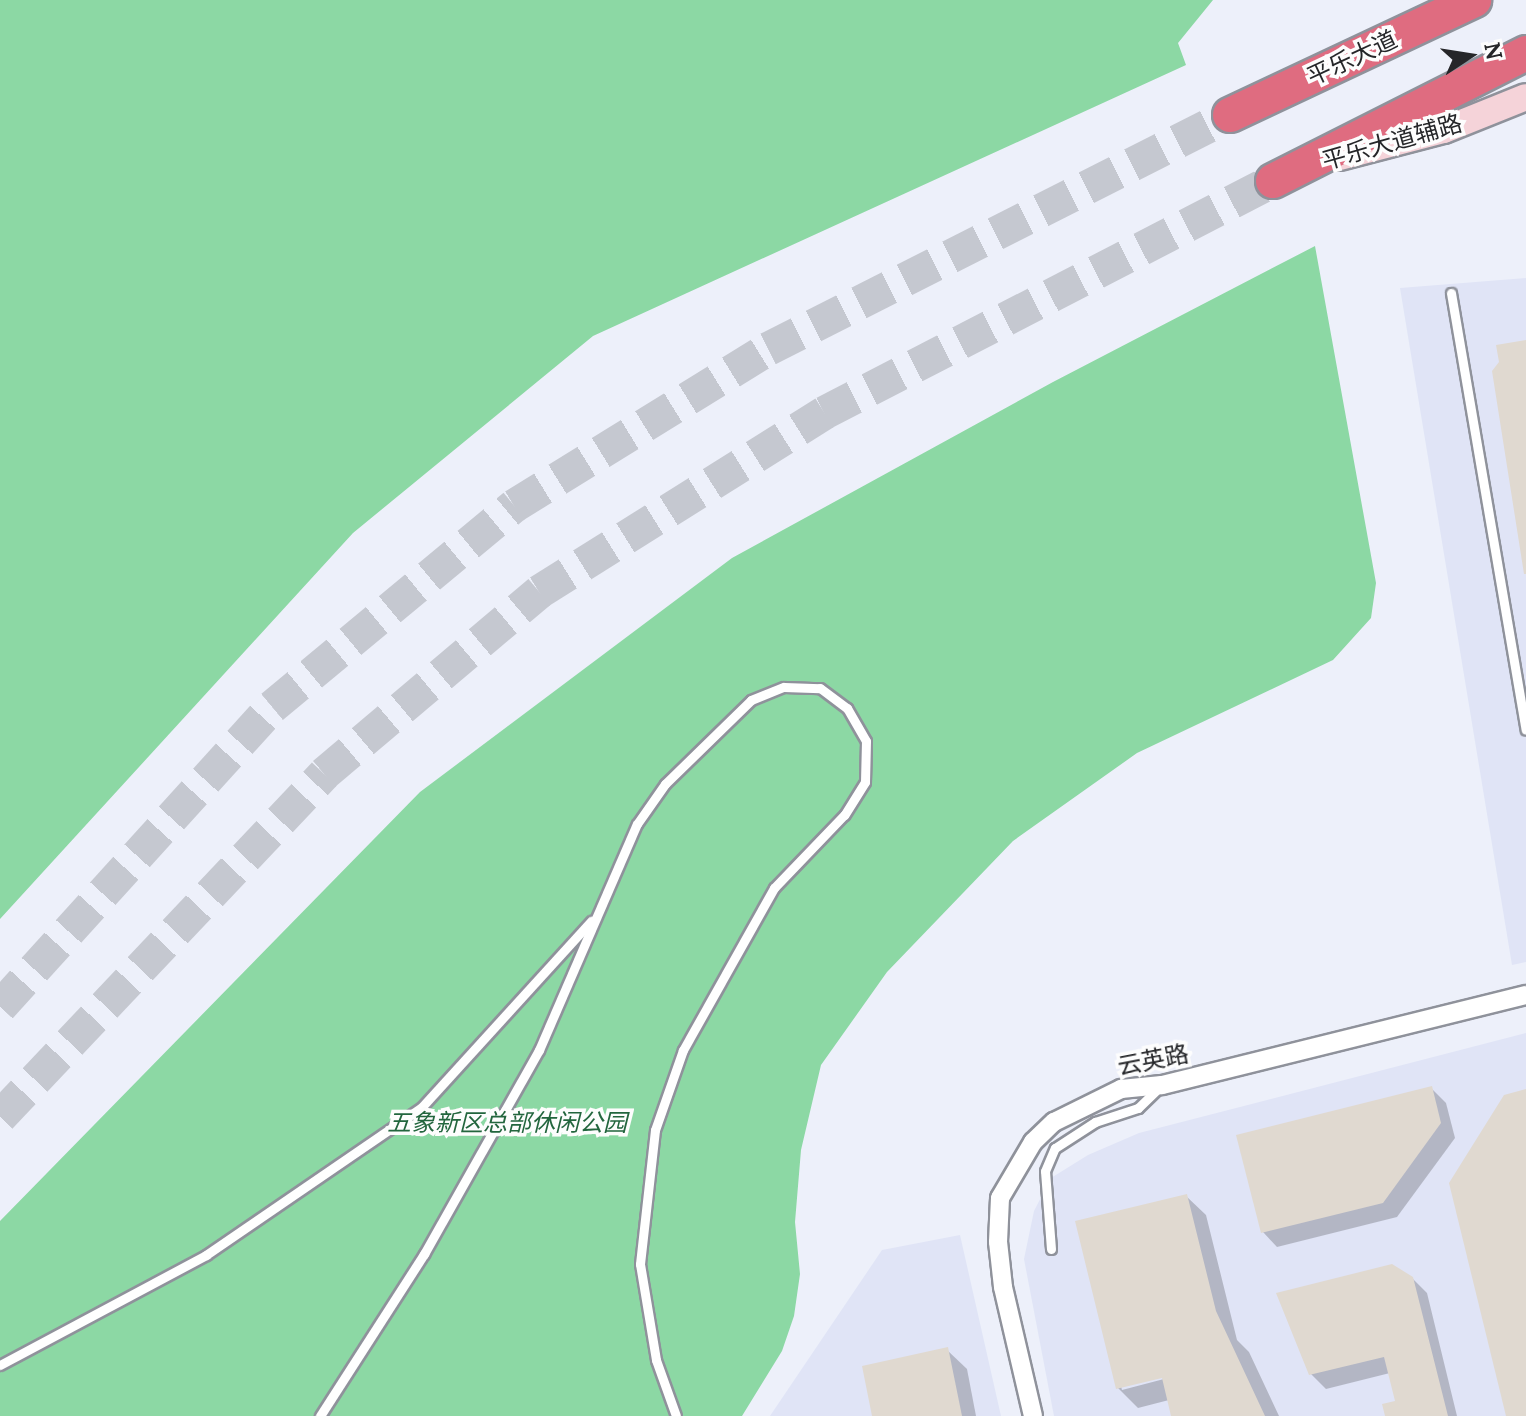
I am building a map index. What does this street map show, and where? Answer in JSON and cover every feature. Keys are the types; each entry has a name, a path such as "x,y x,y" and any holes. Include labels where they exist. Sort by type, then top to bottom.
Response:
{"highway":[{"name":"平乐大道","path":"1230,115 1474,0"},
{"path":"1288,174 1526,53"}],"street":[{"name":"平乐大道辅路","path":"1288,174 1444,130 1526,97"},
{"name":"云英路","path":"1033,1416 1003,1287 998,1242 1000,1198 1033,1142 1054,1122 1121,1089 1162,1085 1526,995"}],"lane":[{"path":"1451,293 1526,730"},
{"path":"320,1416 424,1254 539,1050 637,824 665,784 751,700 784,687 820,688 847,708 866,741 865,782 844,815 774,888 683,1050 655,1130 640,1264 656,1360 676,1416"},
{"path":"0,1365 206,1255 421,1108 596,916"},
{"path":"1051,1249 1045,1171 1055,1148 1095,1122 1138,1108 1162,1085"}],"shaded area":[{"path":"1526,278 1526,962 1512,965 1400,288"},
{"path":"1526,1033 1526,1416 1054,1416 1024,1259 1034,1211 1051,1178 1088,1155 1139,1133"},
{"path":"960,1235 1001,1416 770,1416 882,1250"}],"green space":[{"path":"0,0 1213,0 1178,43 1186,65 593,336 353,533 0,919"},
{"name":"五象新区总部休闲公园","path":"1315,246 1376,583 1371,618 1333,660 1137,753 1013,841 887,972 821,1065 801,1150 795,1222 800,1274 794,1316 782,1351 742,1416 0,1416 0,1221 420,792 732,558 1053,382"}],"building":[{"path":"1526,340 1524,574 1492,371 1499,362 1496,345"},
{"path":"1432,1086 1441,1123 1383,1203 1261,1233 1236,1135"},
{"path":"1526,1089 1526,1416 1506,1416 1449,1183 1504,1095"},
{"path":"1187,1194 1216,1311 1265,1416 1171,1416 1162,1378 1116,1389 1075,1221"},
{"path":"1392,1264 1413,1277 1448,1416 1385,1416 1382,1404 1395,1401 1384,1357 1309,1375 1276,1293"},
{"path":"948,1347 962,1416 872,1416 862,1366"}],"tunnel":[{"path":"0,1007 272,707 514,506 768,349 1230,115"},
{"path":"0,1117 324,774 539,592 824,413 1273,181"}]}
